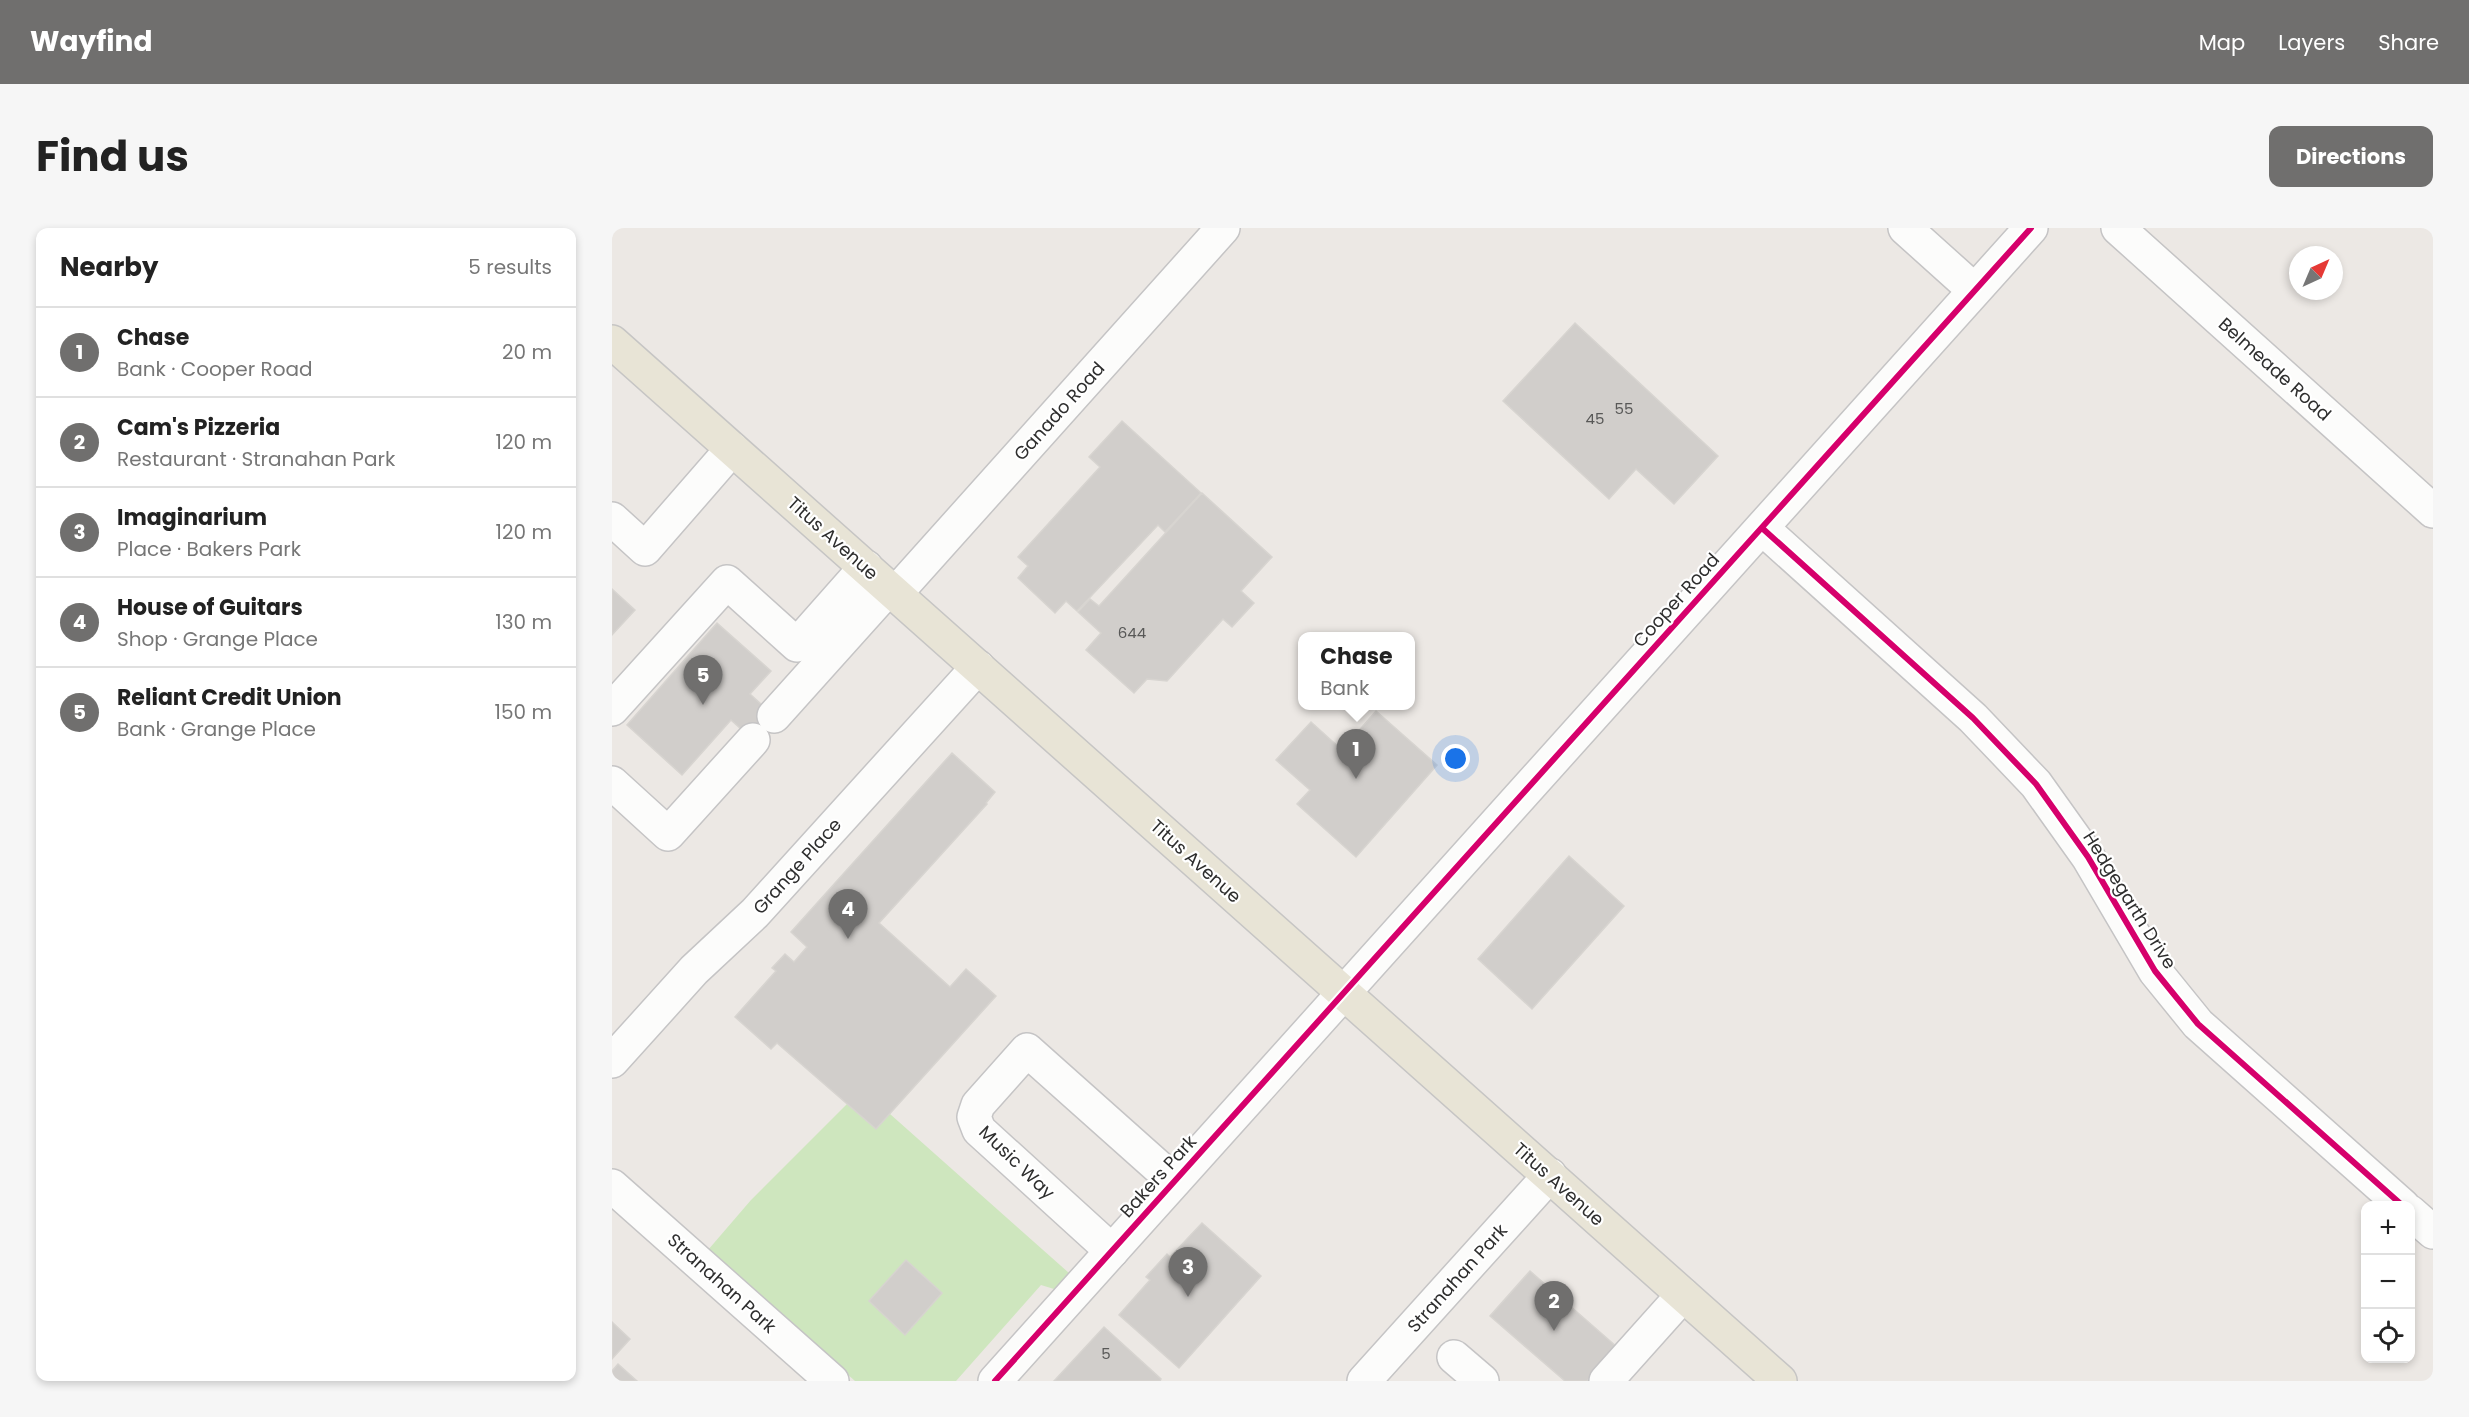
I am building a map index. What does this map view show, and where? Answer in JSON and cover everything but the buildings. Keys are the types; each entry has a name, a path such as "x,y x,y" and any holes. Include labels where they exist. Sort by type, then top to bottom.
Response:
{"main road":[{"name":"Titus Avenue","path":"612,342 1779,1381"}],"street":[{"name":"Ganado Road","path":"883,583 1222,228"},
{"path":"1905,228 1974,290"},
{"name":"Cooper Road","path":"1344,992 2031,228"},
{"name":"Belmeade Road","path":"2118,228 2433,511"},
{"path":"612,519 645,549 732,449"},
{"name":"Hedgegarth Drive","path":"1762,528 1973,718 2036,784 2088,857 2155,971 2198,1024 2397,1201"},
{"path":"612,709 727,582 797,645 883,583"},
{"path":"612,783 668,834 764,728 883,583"},
{"name":"Grange Place","path":"612,1061 694,970 755,913 978,667"},
{"name":"Bakers Park","path":"995,1381 1344,992"},
{"name":"Music Way","path":"1112,1251 979,1130 974,1117 978,1105 1027,1050 1174,1181"},
{"name":"Stranahan Park","path":"1364,1381 1550,1175"},
{"name":"Stranahan Park","path":"612,1186 832,1381"},
{"path":"2415,1216 2433,1232"},
{"path":"1606,1381 1683,1295"},
{"path":"1454,1357 1482,1381"}],"green space":[{"path":"847,1104 876,1129 890,1114 1069,1273 1054,1289 1041,1285 956,1381 855,1381 708,1250 751,1200"}],"cycle path":[{"path":"995,1381 2031,228"},
{"path":"1762,528 1973,718 2036,784 2088,857 2155,971 2198,1024 2397,1201"}],"place":[{"name":"Reliant Credit Union","path":"703,705"},
{"name":"Chase","path":"1356,779"},
{"name":"House of Guitars","path":"848,939"},
{"name":"Imaginarium","path":"1188,1297"},
{"name":"Cam's Pizzeria","path":"1554,1331"}]}
